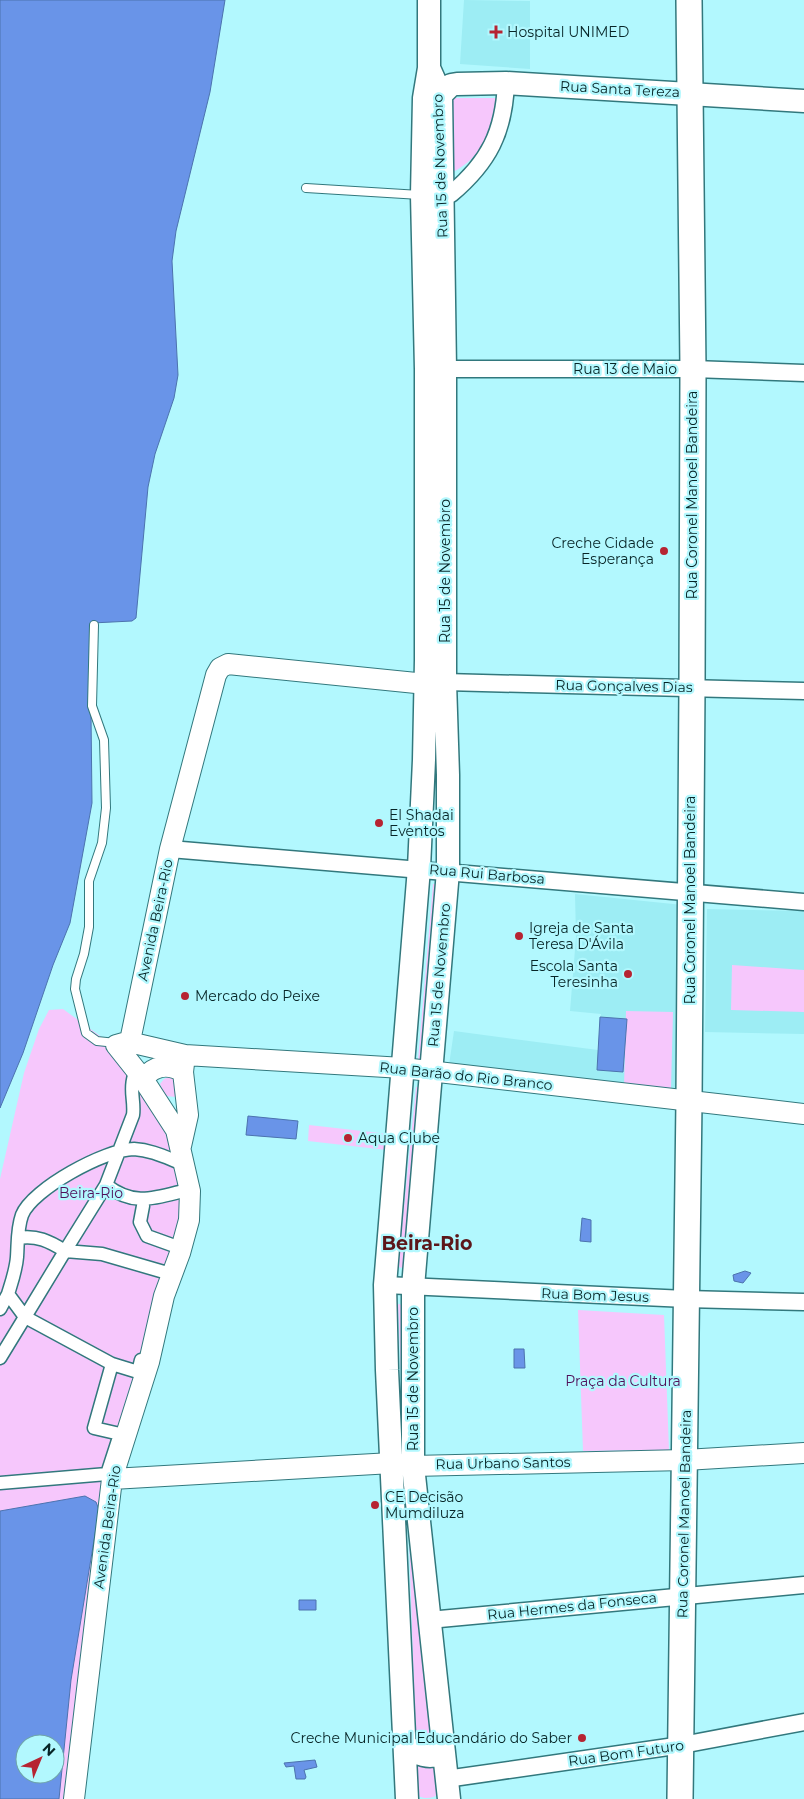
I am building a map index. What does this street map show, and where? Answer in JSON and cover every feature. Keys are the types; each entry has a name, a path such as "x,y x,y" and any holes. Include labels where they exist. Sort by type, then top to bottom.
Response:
{"main road":[{"path":"429,0 429,68"},
{"name":"Rua Coronel Manoel Bandeira","path":"680,1799 692,687 693,369 689,0"},
{"name":"Rua 15 de Novembro","path":"429,68 449,89 436,369 435,683 386,1285 387,1370 429,1620 448,1789"},
{"name":"Rua 15 de Novembro","path":"429,68 424,98 422,195 436,369"},
{"name":"Rua Santa Tereza","path":"449,89 506,83 804,101"},
{"name":"Rua 15 de Novembro","path":"407,1799 402,1692 402,1464 413,1287 448,871 448,775 435,683"},
{"path":"405,1746 415,1753 429,1757 437,1756 443,1751"}],"street":[{"path":"451,194 464,183 491,149 502,119 506,83"},
{"name":"Rua 13 de Maio","path":"436,369 693,369 804,373"},
{"name":"Rua Gonçalves Dias","path":"220,668 228,664 435,683 692,687 804,691"},
{"name":"Avenida Beira-Rio","path":"74,1799 110,1476 149,1362 164,1296 180,1253 189,1220 190,1191 179,1154 176,1130 165,1112 117,1048 120,1046 216,675 220,668"},
{"name":"Rua Rui Barbosa","path":"170,849 301,861 419,868 804,902"},
{"name":"Rua Barão do Rio Branco","path":"120,1046 184,1063 403,1068 804,1114"},
{"path":"0,1358 106,1185 117,1152 133,1115 134,1107 130,1086 138,1077 152,1070 184,1063"},
{"name":"Avenida Beira-Rio","path":"179,1154 188,1120 184,1063"},
{"path":"8,1294 25,1317 112,1364 138,1372 164,1272 180,1221 183,1191 179,1154 171,1130 138,1077"},
{"path":"165,1112 178,1110 187,1101"},
{"path":"0,1309 8,1294 15,1273 18,1238 25,1208 38,1194 88,1165 117,1152 132,1149 179,1154"},
{"path":"106,1185 133,1200 149,1200 183,1191"},
{"path":"143,1206 140,1222 147,1236 172,1246"},
{"path":"18,1238 32,1236 45,1239 65,1251 102,1254 164,1272"},
{"name":"Rua Bom Jesus","path":"386,1285 686,1299 804,1302"},
{"path":"66,1799 79,1681 110,1476 120,1434 94,1428 112,1364"},
{"name":"Rua Urbano Santos","path":"110,1476 402,1464 685,1460 804,1453"},
{"path":"0,1482 110,1476"},
{"name":"Rua Hermes da Fonseca","path":"429,1620 804,1585"},
{"name":"Rua Bom Futuro","path":"448,1789 804,1722"}],"lane":[{"path":"306,188 422,195"},
{"path":"94,625 92,706 104,740 106,808 102,843 89,881 89,927 75,989 86,1033 97,1041 120,1046"}],"shaded area":[{"name":"Hospital UNIMED","path":"464,0 530,1 530,69 460,64"},
{"name":"Escola Santa Teresinha","path":"575,894 683,905 682,1096 449,1065 454,1031 598,1050 601,1014 570,1011 576,937"},
{"path":"707,909 804,911 804,1034 705,1032"}],"green space":[{"path":"448,98 496,98 484,142 471,159 451,173"},
{"path":"433,884 442,884 423,1061 418,1060"},
{"path":"732,965 804,970 804,1012 731,1010"},
{"name":"Beira-Rio","path":"63,1009 111,1044 182,1134 180,1221 123,1423 78,1799 0,1799 0,1179 24,1073 39,1029 49,1010"},
{"path":"626,1011 673,1012 671,1089 624,1087"},
{"path":"171,1076 174,1077 176,1097 165,1096 160,1084 164,1079"},
{"path":"416,1087 423,1087 403,1268 398,1267"},
{"name":"Aqua Clube","path":"309,1125 389,1134 387,1150 308,1141"},
{"path":"398,1304 403,1305 404,1446"},
{"name":"Praça da Cultura","path":"578,1310 664,1315 669,1450 583,1451"},
{"path":"407,1479 437,1746 416,1748"},
{"path":"422,1763 435,1764 439,1794 431,1798 417,1796 412,1769"}],"water":[{"path":"0,0 225,0 210,92 176,231 172,261 178,375 174,398 155,454 148,487 136,618 132,621 92,623 90,625 92,803 70,923 53,965 23,1053 0,1108"},
{"path":"600,1017 627,1019 623,1072 597,1070"},
{"path":"248,1116 298,1121 296,1139 246,1135"},
{"path":"582,1218 591,1220 591,1242 580,1241"},
{"path":"745,1271 751,1273 743,1283 734,1281 733,1275"},
{"path":"514,1349 524,1349 525,1368 514,1368"},
{"path":"85,1496 96,1502 99,1510 71,1680 65,1740 65,1734 15,1734 15,1784 61,1784 59,1799 0,1799 0,1511"},
{"path":"299,1600 316,1600 316,1610 299,1610"},
{"path":"315,1760 317,1767 304,1770 305,1779 296,1779 294,1766 286,1767 284,1763"}],"place":[{"name":"Hospital UNIMED","path":"496,32"},
{"name":"Creche Cidade Esperança","path":"664,551"},
{"name":"El Shadai Eventos","path":"379,823"},
{"name":"Igreja de Santa Teresa D'Ávila","path":"519,936"},
{"name":"Escola Santa Teresinha","path":"628,974"},
{"name":"Mercado do Peixe","path":"185,996"},
{"name":"Aqua Clube","path":"348,1138"},
{"name":"CE Decisão Mumdiluza","path":"375,1505"},
{"name":"Creche Municipal Educandário do Saber","path":"582,1738"}],"district":[{"name":"Beira-Rio","path":"427,1243"}]}
